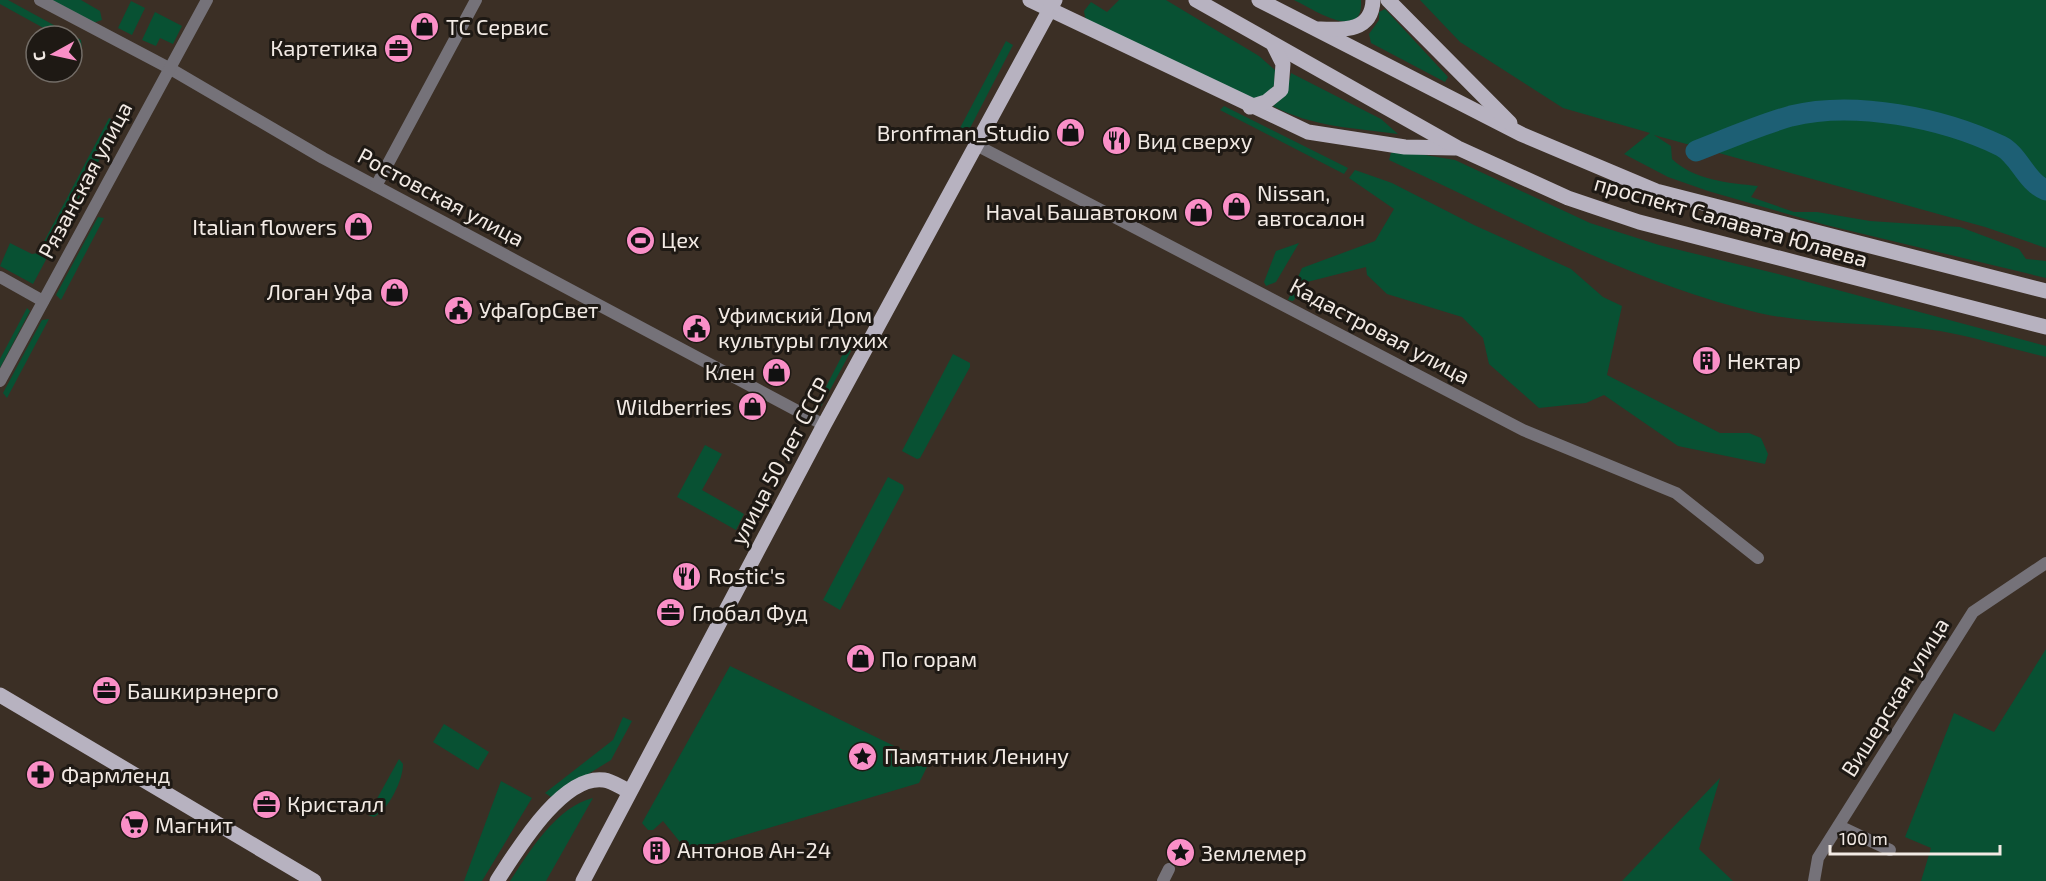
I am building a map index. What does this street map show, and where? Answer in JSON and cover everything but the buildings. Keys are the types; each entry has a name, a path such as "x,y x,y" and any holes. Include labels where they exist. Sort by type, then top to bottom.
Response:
{"main road":[{"path":"1030,0 1052,5 1250,107 1308,132 1405,147 1458,148"},
{"name":"проспект Салавата Юлаева","path":"1196,0 1458,148 1568,198 1639,222 2046,327"},
{"name":"проспект Салавата Юлаева","path":"1259,0 1521,134 1656,191 2046,291"},
{"path":"1314,29 1344,30 1361,26 1370,15 1373,0"},
{"path":"1388,0 1521,134"},
{"name":"улица 50 лет СССР","path":"583,881 824,425 978,146 1052,5"},
{"path":"1250,107 1266,102 1281,90 1283,64 1274,45"},
{"path":"0,695 314,881"},
{"path":"497,881 546,811 566,794 589,782 604,780 629,791"}],"street":[{"name":"Ростовская улица","path":"40,0 169,68 376,186 824,425"},
{"name":"Рязанская улица","path":"0,381 207,0"},
{"path":"376,186 476,0"},
{"name":"Кадастровая улица","path":"978,146 1523,430 1676,494 1758,558"},
{"path":"0,277 43,301"},
{"name":"Вишерская улица","path":"1814,881 1818,858 1972,612 2046,563"},
{"path":"1839,826 1890,850"},
{"path":"1163,881 1169,869"}],"green space":[{"path":"0,0 8,0 52,24 36,24 0,4"},
{"path":"51,0 81,0 100,11 102,20 93,23"},
{"path":"1119,0 1166,0 1259,56 1275,70 1274,85 1268,96 1248,101 1091,25 1085,17 1084,11 1091,2 1107,12"},
{"path":"1294,0 1361,0 1360,13 1354,20 1346,22 1324,16"},
{"path":"1420,0 2046,0 2046,248 1985,227 1654,135 1671,146 1672,159 1690,172 1723,182 1758,186 1751,197 1794,212 1817,212 1870,221 1960,227 2019,249 2026,259 2046,261 2046,278 1826,225 1668,177 1624,154 1650,133 1563,108 1460,42"},
{"path":"131,1 145,8 132,35 118,28"},
{"path":"1385,9 1448,77 1445,82 1371,43 1369,34 1379,20 1379,12"},
{"path":"155,12 182,26 173,44 160,38 156,46 142,40"},
{"path":"1006,41 1013,45 968,132 960,128"},
{"path":"1291,73 1381,119 1398,134 1318,123 1273,106 1286,94"},
{"path":"1224,106 1348,168 1344,174 1220,110"},
{"path":"109,118 119,123 33,284 0,266 10,243 32,254 38,253"},
{"path":"1401,151 1455,160 1590,223 1659,245 1774,273 2046,346 2046,357 1940,331 1781,317 1711,300 1617,266 1571,246 1389,160 1391,153"},
{"path":"1355,170 1392,183 1474,225 1571,269 1603,297 1622,306 1607,375 1720,433 1749,433 1761,438 1768,454 1765,464 1678,446 1604,395 1586,403 1539,408 1489,364 1483,338 1462,317 1387,294 1367,275 1366,267 1307,282 1293,301 1288,300 1302,268 1375,241 1394,209 1349,178"},
{"path":"98,217 104,218 61,300 56,295"},
{"path":"1299,243 1276,282 1266,286 1264,282 1276,251"},
{"path":"27,308 30,311 0,368 0,359"},
{"path":"49,319 7,398 3,393 42,320"},
{"path":"847,346 851,351 817,414 813,412"},
{"path":"953,354 970,363 970,367 920,458 917,459 902,451"},
{"path":"705,445 722,454 702,490 744,514 736,530 677,497"},
{"path":"888,477 903,485 904,489 840,610 823,600"},
{"path":"2046,649 2046,881 1921,881 1931,848 1905,837 1954,713 1994,732"},
{"path":"730,666 929,763 919,783 688,852 663,821 653,830 648,830 642,823"},
{"path":"623,717 632,721 611,760 551,797 545,793 613,740"},
{"path":"444,724 489,752 478,770 433,742"},
{"path":"399,759 403,764 401,778 394,794 380,813 374,817 368,815"},
{"path":"1720,778 1699,849 1733,881 1622,881"},
{"path":"501,781 532,798 482,881 464,881"},
{"path":"593,798 546,881 510,881 535,844 556,820 568,810"}],"waterway":[{"path":"1696,151 1791,116 1842,110 1898,114 1953,127 2001,146 2013,156 2033,181 2046,190"}],"place":[{"name":"ТС Сервис","path":"425,27"},
{"name":"Картетика","path":"399,48"},
{"name":"Bronfman_Studio","path":"1071,133"},
{"name":"Вид сверху","path":"1116,141"},
{"name":"Nissan, автосалон","path":"1236,206"},
{"name":"Haval Башавтоком","path":"1199,212"},
{"name":"Italian flowers","path":"358,227"},
{"name":"Цех","path":"640,240"},
{"name":"Логан Уфа","path":"394,292"},
{"name":"УфаГорСвет","path":"458,310"},
{"name":"Уфимский Дом культуры глухих","path":"697,328"},
{"name":"Нектар","path":"1706,361"},
{"name":"Клен","path":"776,372"},
{"name":"Wildberries","path":"753,407"},
{"name":"Rostic's","path":"687,576"},
{"name":"Глобал Фуд","path":"671,613"},
{"name":"По горам","path":"860,659"},
{"name":"Башкирэнерго","path":"106,691"},
{"name":"Памятник Ленину","path":"863,756"},
{"name":"Фармленд","path":"40,775"},
{"name":"Кристалл","path":"266,804"},
{"name":"Магнит","path":"134,825"},
{"name":"Антонов Ан-24","path":"656,850"},
{"name":"Землемер","path":"1180,853"}]}
